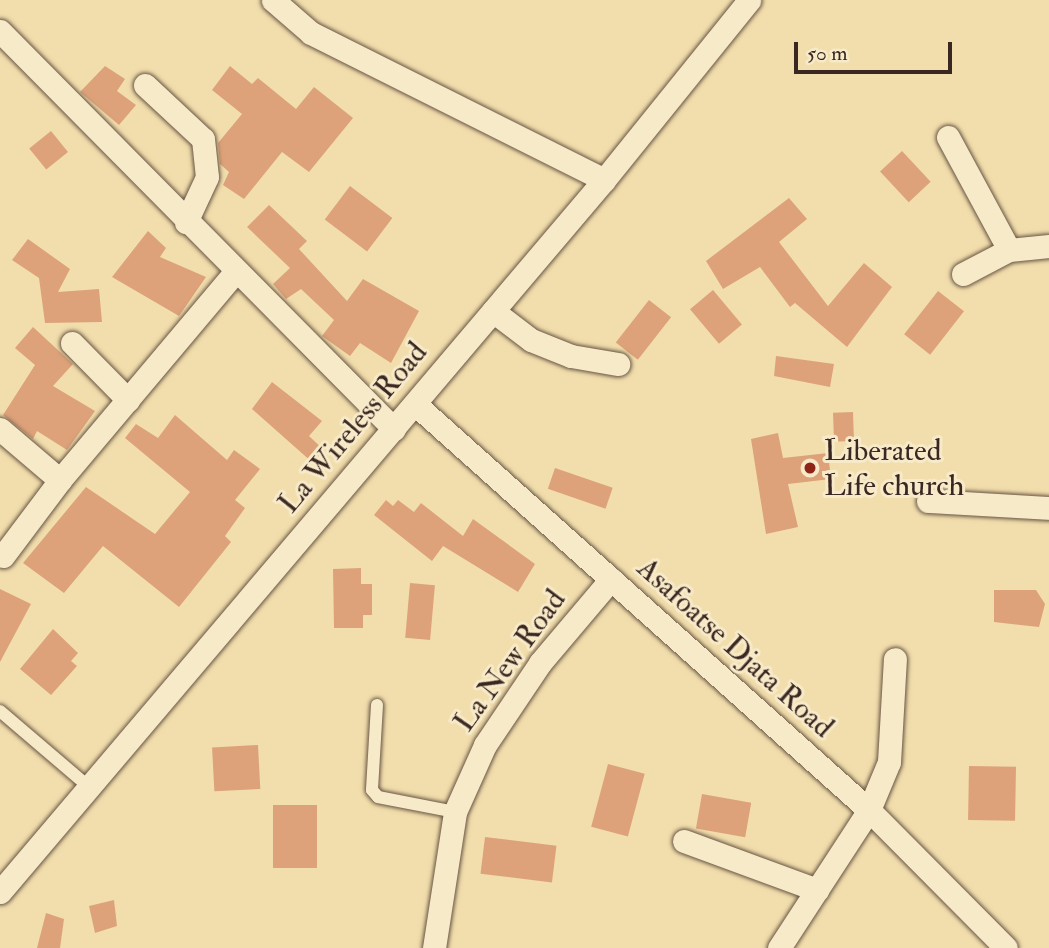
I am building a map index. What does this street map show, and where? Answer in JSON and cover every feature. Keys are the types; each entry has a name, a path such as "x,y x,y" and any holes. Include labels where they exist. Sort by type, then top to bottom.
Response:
{"street":[{"path":"273,0 311,33 604,180"},
{"name":"La Wireless Road","path":"0,892 604,180 749,0"},
{"path":"0,31 186,222 394,429"},
{"path":"145,85 203,139 207,177 186,222"},
{"path":"948,137 1009,250"},
{"path":"963,274 1009,250 1049,246"},
{"path":"3,556 60,480 236,271"},
{"path":"494,311 531,340 571,356 618,364"},
{"path":"72,343 128,400"},
{"name":"Asafoatse Djata Road","path":"415,404 869,810 1006,948"},
{"path":"0,429 60,480"},
{"path":"928,501 1049,508"},
{"name":"La New Road","path":"434,948 455,812 485,745 540,663 611,579"},
{"path":"779,948 869,810 889,762 895,659"},
{"path":"684,841 817,890"}],"lane":[{"path":"377,705 372,790 378,797 455,812"},
{"path":"0,711 89,787"}],"building":[{"path":"105,66 125,79 117,91 136,105 119,125 80,92"},
{"path":"230,66 252,84 258,78 296,109 314,87 353,118 309,172 282,152 244,199 223,185 229,172 220,164 218,143 242,114 212,90"},
{"path":"51,131 68,152 46,170 29,149"},
{"path":"902,151 931,182 909,202 880,171"},
{"path":"350,186 392,218 367,251 325,220"},
{"path":"789,198 807,219 779,242 828,306 864,263 892,287 847,347 795,303 790,307 760,267 723,289 706,261"},
{"path":"269,205 307,241 299,249 347,301 363,279 419,311 391,363 360,343 350,356 322,336 334,320 301,289 286,299 273,284 290,268 247,227"},
{"path":"148,231 166,248 160,257 206,277 179,316 112,277"},
{"path":"28,239 70,269 58,292 99,289 102,322 45,323 39,278 12,260"},
{"path":"713,290 742,324 719,344 690,309"},
{"path":"938,291 964,311 930,355 904,334"},
{"path":"649,300 671,317 638,360 616,343"},
{"path":"33,327 73,364 53,386 95,411 67,450 37,431 33,439 3,415 35,365 15,348"},
{"path":"776,356 834,364 830,387 774,376"},
{"path":"272,382 322,421 309,436 324,450 313,463 252,409"},
{"path":"853,412 854,441 834,442 833,413"},
{"path":"175,415 227,460 234,450 260,469 235,500 245,508 225,536 231,542 179,607 103,546 64,593 23,563 86,487 155,534 190,492 125,438 136,424 158,438"},
{"path":"778,433 783,458 828,453 831,479 788,484 798,527 766,534 751,439"},
{"path":"555,468 613,488 606,509 548,489"},
{"path":"386,500 393,506 398,500 414,512 421,503 463,536 473,519 535,564 518,592 443,546 432,561 374,515"},
{"path":"361,568 361,584 372,584 372,615 363,615 363,628 334,628 333,569"},
{"path":"410,583 435,585 430,640 405,638"},
{"path":"0,589 31,604 0,662"},
{"path":"994,590 1036,590 1045,604 1039,627 994,622"},
{"path":"53,629 78,653 71,661 77,666 51,695 20,669"},
{"path":"258,745 260,789 214,791 212,747"},
{"path":"608,764 645,774 628,837 591,827"},
{"path":"969,766 1016,767 1015,821 968,820"},
{"path":"702,794 751,803 745,837 696,828"},
{"path":"273,805 317,805 317,868 273,868"},
{"path":"485,837 556,846 552,882 480,874"},
{"path":"114,900 117,926 95,933 89,906"},
{"path":"46,913 64,919 60,948 37,948"}],"place":[{"name":"Liberated Life church","path":"810,468"}]}
